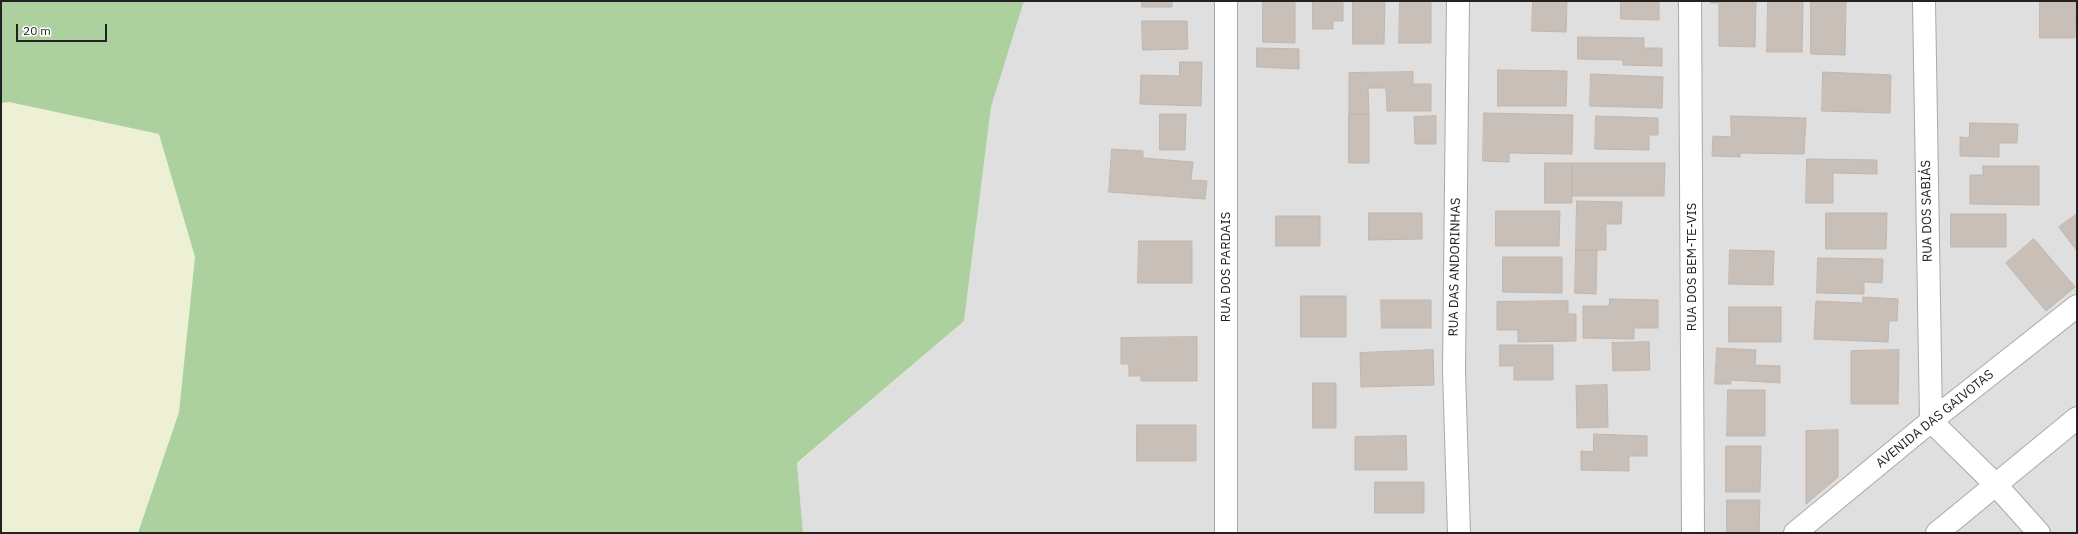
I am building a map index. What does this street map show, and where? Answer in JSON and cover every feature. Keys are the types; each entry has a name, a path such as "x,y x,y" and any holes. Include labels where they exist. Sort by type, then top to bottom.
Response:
{"street":[{"name":"RUA DOS PARDAIS","path":"1226,1 1226,533"},
{"name":"RUA DAS ANDORINHAS","path":"1458,1 1454,370 1459,533"},
{"name":"RUA DOS BEM-TE-VIS","path":"1690,1 1693,533"},
{"name":"RUA DOS SABIÁS","path":"1924,1 1931,421"},
{"name":"AVENIDA DAS GAIVOTAS","path":"1795,533 1931,421 2077,306"},
{"path":"1937,533 2077,418"},
{"path":"1931,421 1996,485 2039,533"}],"shaded area":[{"path":"1024,1 2077,1 2077,533 803,533 797,464 964,321 991,107"}],"green space":[{"path":"1,1 1024,1 991,107 964,321 797,463 803,533 138,533 179,412 195,257 159,134 9,102 1,103"},
{"path":"9,102 159,134 195,257 179,412 138,533 1,533 1,103"}],"building":[{"path":"1142,1 1172,1 1172,7 1142,7"},
{"path":"1263,1 1295,1 1295,43 1263,42"},
{"path":"1313,1 1343,1 1343,21 1333,21 1333,29 1313,29"},
{"path":"1353,1 1385,1 1384,44 1353,44"},
{"path":"1400,1 1431,1 1431,43 1399,43"},
{"path":"1533,1 1567,1 1566,32 1532,31"},
{"path":"1621,1 1659,1 1659,20 1621,19"},
{"path":"1711,1 1756,1 1755,47 1719,46 1719,3 1711,3"},
{"path":"1768,1 1803,1 1802,52 1767,52"},
{"path":"1811,1 1846,1 1845,55 1811,54"},
{"path":"2040,1 2076,1 2075,38 2040,38"},
{"path":"1142,21 1187,21 1188,49 1143,50"},
{"path":"1578,37 1644,38 1644,48 1662,48 1662,66 1623,65 1623,60 1578,59"},
{"path":"1257,48 1299,49 1299,69 1257,67"},
{"path":"1180,62 1202,62 1201,106 1140,104 1141,75 1179,76"},
{"path":"1498,70 1567,71 1566,106 1498,106"},
{"path":"1413,72 1413,84 1431,84 1431,111 1387,111 1386,88 1368,88 1369,114 1349,114 1349,73"},
{"path":"1823,72 1891,75 1890,113 1822,111"},
{"path":"1591,74 1663,77 1662,108 1590,106"},
{"path":"1484,113 1573,115 1572,154 1509,153 1509,162 1483,161"},
{"path":"1160,114 1186,114 1185,150 1160,150"},
{"path":"1349,114 1369,114 1369,163 1349,163"},
{"path":"1436,116 1436,144 1415,144 1414,117"},
{"path":"1596,116 1658,118 1658,135 1649,135 1649,150 1595,149"},
{"path":"1731,116 1806,118 1804,154 1740,153 1740,157 1712,156 1713,136 1731,137"},
{"path":"1970,123 2018,124 2017,143 1999,143 1999,157 1960,156 1960,137 1969,138"},
{"path":"1112,149 1143,151 1143,158 1193,162 1191,180 1207,181 1205,199 1109,192"},
{"path":"1807,159 1877,160 1877,174 1833,173 1833,203 1806,203"},
{"path":"1545,163 1572,163 1572,203 1545,203"},
{"path":"1572,163 1665,163 1664,196 1572,196"},
{"path":"1983,166 2039,166 2039,205 1970,204 1970,175 1983,175"},
{"path":"1577,201 1622,202 1621,224 1606,224 1606,250 1576,250"},
{"path":"1496,211 1560,211 1559,246 1496,246"},
{"path":"1369,213 1422,213 1422,239 1369,240"},
{"path":"1826,213 1887,213 1886,249 1826,249"},
{"path":"1951,214 2006,214 2006,247 1951,247"},
{"path":"2077,214 2077,251 2059,227"},
{"path":"1276,216 1320,216 1320,246 1276,246"},
{"path":"2034,239 2075,287 2046,311 2006,263"},
{"path":"1139,241 1192,241 1192,283 1138,283"},
{"path":"1576,250 1597,250 1596,294 1575,293"},
{"path":"1730,250 1774,251 1773,285 1729,284"},
{"path":"1503,257 1562,257 1562,293 1503,292"},
{"path":"1818,258 1883,259 1882,283 1864,282 1864,294 1817,293"},
{"path":"1301,296 1346,296 1346,337 1301,337"},
{"path":"1863,297 1898,299 1897,321 1889,321 1888,342 1814,339 1816,301 1863,303"},
{"path":"1610,299 1658,300 1658,328 1634,328 1634,339 1583,338 1583,306 1609,306"},
{"path":"1381,300 1431,300 1431,328 1382,328"},
{"path":"1568,301 1568,314 1576,314 1576,341 1518,342 1518,330 1497,330 1497,302"},
{"path":"1729,307 1781,307 1781,342 1729,342"},
{"path":"1197,337 1197,381 1141,381 1141,376 1129,376 1129,364 1121,364 1121,338"},
{"path":"1649,342 1650,370 1613,371 1612,343"},
{"path":"1500,345 1553,345 1553,380 1514,380 1514,366 1500,366"},
{"path":"1717,348 1756,350 1755,365 1780,366 1780,383 1731,380 1731,384 1715,384"},
{"path":"1433,350 1434,385 1361,387 1360,353"},
{"path":"1899,350 1898,404 1851,404 1851,351"},
{"path":"1313,383 1336,383 1336,428 1313,428"},
{"path":"1607,385 1608,427 1577,428 1576,386"},
{"path":"1728,390 1765,390 1765,436 1727,436"},
{"path":"1137,425 1196,425 1196,461 1137,461"},
{"path":"1838,430 1838,477 1806,504 1806,431"},
{"path":"1594,434 1647,436 1647,456 1629,456 1629,471 1581,470 1581,451 1593,452"},
{"path":"1406,436 1407,470 1355,470 1355,437"},
{"path":"1726,446 1761,446 1760,492 1726,492"},
{"path":"1375,482 1424,482 1424,513 1375,513"},
{"path":"1727,500 1760,500 1759,533 1727,533"}]}
